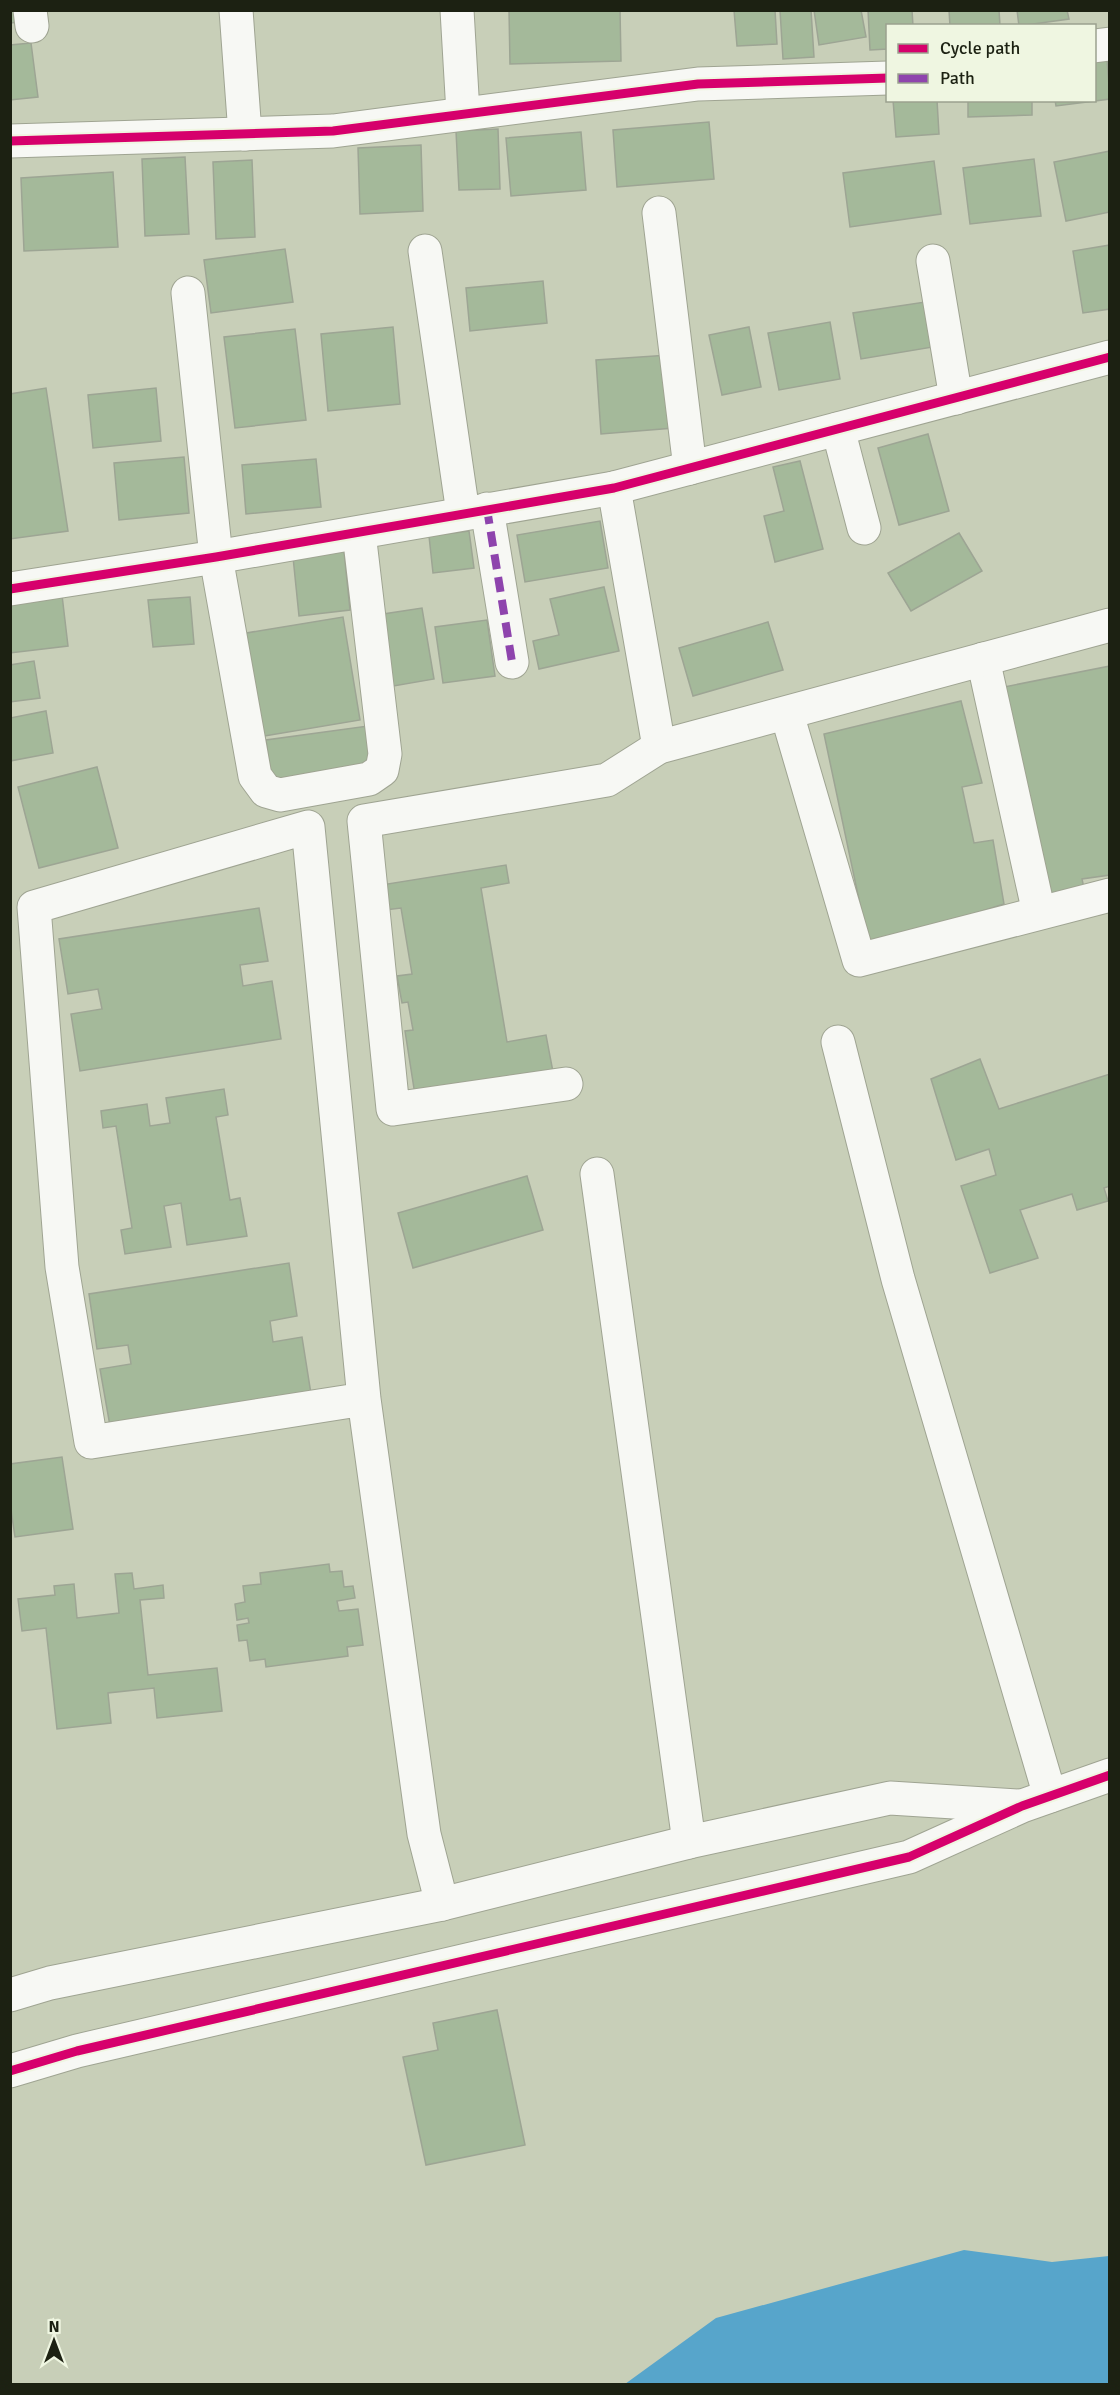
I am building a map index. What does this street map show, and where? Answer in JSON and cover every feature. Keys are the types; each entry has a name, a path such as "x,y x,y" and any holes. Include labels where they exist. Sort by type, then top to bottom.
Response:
{"street":[{"path":"236,10 245,134"},
{"path":"457,10 463,113"},
{"path":"10,141 333,131 698,84 886,78"},
{"path":"659,213 690,468"},
{"path":"425,251 475,511 512,662"},
{"path":"933,261 956,398"},
{"path":"188,293 216,557 255,776 266,791 280,795 369,779 382,770 385,754 359,533"},
{"path":"10,589 216,557 614,488 1110,357"},
{"path":"838,429 864,528"},
{"path":"614,488 659,747"},
{"path":"566,1084 393,1109 364,821 607,780 659,747 1110,625"},
{"path":"983,659 1039,913"},
{"path":"787,714 859,960 1110,895"},
{"path":"364,1399 91,1442 62,1267 34,907 308,827 364,1399 424,1834 442,1904"},
{"path":"838,1042 1036,1801"},
{"path":"597,1174 689,1842"},
{"path":"10,2072 77,2051 909,1857 1036,1801 1110,1775"},
{"path":"10,1995 50,1983 442,1904 689,1842 890,1798 1036,1801"}],"water":[{"path":"964,2250 1052,2262 1109,2256 1109,2384 625,2384 716,2318"}],"building":[{"path":"10,10 20,10 21,22 10,23"},
{"path":"509,10 620,10 621,61 510,64"},
{"path":"734,10 775,10 777,44 737,46"},
{"path":"780,10 811,10 814,57 783,59"},
{"path":"814,10 861,10 866,37 819,45"},
{"path":"868,10 912,10 913,24 886,24 886,49 870,50"},
{"path":"949,10 999,10 1000,24 950,24"},
{"path":"1017,10 1067,10 1069,19 1033,24 1019,24"},
{"path":"31,43 38,97 10,100 10,45"},
{"path":"1107,59 1110,99 1096,101 1096,60"},
{"path":"893,102 937,102 939,134 896,137"},
{"path":"968,102 1032,102 1032,115 968,117"},
{"path":"1055,102 1087,102 1056,106"},
{"path":"709,122 714,179 617,187 613,130"},
{"path":"498,129 500,189 459,190 456,131"},
{"path":"581,132 586,190 511,196 506,138"},
{"path":"421,145 423,211 360,214 358,148"},
{"path":"1110,151 1110,212 1066,221 1054,162"},
{"path":"185,157 189,234 145,236 142,159"},
{"path":"1034,159 1041,216 970,224 963,168"},
{"path":"252,160 255,237 216,239 213,162"},
{"path":"934,161 941,214 850,227 843,173"},
{"path":"113,172 118,247 24,251 21,178"},
{"path":"1110,245 1110,309 1083,313 1073,251"},
{"path":"285,249 293,302 211,313 204,260"},
{"path":"543,281 547,323 470,331 466,288"},
{"path":"925,302 933,347 861,359 853,313"},
{"path":"830,322 840,379 779,390 768,333"},
{"path":"393,327 400,404 328,411 321,334"},
{"path":"749,327 761,387 722,395 709,335"},
{"path":"295,329 306,420 235,428 224,337"},
{"path":"669,355 674,428 601,434 596,360"},
{"path":"46,388 68,531 10,539 10,394"},
{"path":"156,388 161,441 93,448 88,395"},
{"path":"928,434 949,511 899,525 878,448"},
{"path":"184,457 189,513 119,520 114,463"},
{"path":"316,459 321,507 246,514 242,465"},
{"path":"800,461 823,549 775,562 764,516 784,511 773,467"},
{"path":"600,521 608,568 525,582 517,535"},
{"path":"469,531 474,568 433,573 429,536"},
{"path":"959,533 982,571 911,611 888,573"},
{"path":"344,551 350,610 299,616 293,557"},
{"path":"604,587 619,651 539,669 533,641 559,635 550,599"},
{"path":"62,595 68,646 10,653 10,600"},
{"path":"190,597 194,644 153,647 148,600"},
{"path":"422,608 434,679 388,687 377,615"},
{"path":"343,617 360,720 252,738 234,635"},
{"path":"487,620 495,676 443,683 435,627"},
{"path":"768,622 783,670 693,696 679,648"},
{"path":"34,661 40,698 10,702 10,665"},
{"path":"1110,666 1110,875 1082,879 1085,893 1046,901 1004,687"},
{"path":"961,701 982,783 962,787 974,843 993,840 1004,904 869,947 824,734"},
{"path":"46,711 53,753 10,761 10,718"},
{"path":"368,726 374,773 272,787 266,740"},
{"path":"97,767 118,848 39,868 18,787"},
{"path":"506,865 509,883 481,888 507,1042 546,1035 553,1072 415,1095 405,1031 413,1030 408,1002 402,1003 397,976 412,974 401,908 385,910 381,885"},
{"path":"259,908 268,961 240,965 243,986 272,981 281,1039 80,1071 71,1014 102,1009 98,989 68,994 59,939"},
{"path":"980,1059 999,1109 1110,1074 1110,1186 1104,1188 1108,1201 1077,1210 1072,1194 1020,1210 1038,1258 990,1273 961,1186 996,1175 989,1149 956,1160 931,1079"},
{"path":"224,1089 228,1115 216,1117 230,1200 240,1198 247,1236 187,1245 181,1203 164,1206 171,1247 125,1254 121,1230 132,1228 116,1126 103,1128 101,1111 147,1104 150,1126 170,1123 166,1098"},
{"path":"527,1176 543,1230 413,1268 398,1213"},
{"path":"289,1263 297,1316 270,1321 273,1342 302,1337 311,1394 110,1426 100,1369 131,1364 128,1345 97,1349 89,1294"},
{"path":"62,1457 73,1529 15,1537 10,1503 10,1464"},
{"path":"329,1564 330,1572 342,1571 344,1587 353,1586 355,1598 337,1601 339,1611 358,1609 363,1645 347,1647 348,1656 266,1667 265,1659 250,1661 247,1640 239,1641 237,1625 249,1623 248,1618 237,1620 235,1604 245,1602 243,1586 261,1584 260,1573"},
{"path":"132,1573 134,1589 163,1585 164,1598 140,1600 148,1675 217,1668 222,1711 157,1718 154,1688 108,1693 111,1723 57,1729 46,1628 22,1631 18,1599 55,1595 54,1586 74,1584 77,1618 119,1613 115,1574"},
{"path":"497,2010 525,2145 426,2165 403,2057 438,2050 433,2023"}],"marked path":[{"path":"487,509 512,662"}],"cycle path":[{"path":"10,141 333,131 698,84 886,78"},
{"path":"10,589 216,557 614,488 1110,357"},
{"path":"10,2071 77,2051 909,1857 1022,1806 1110,1775"}]}
